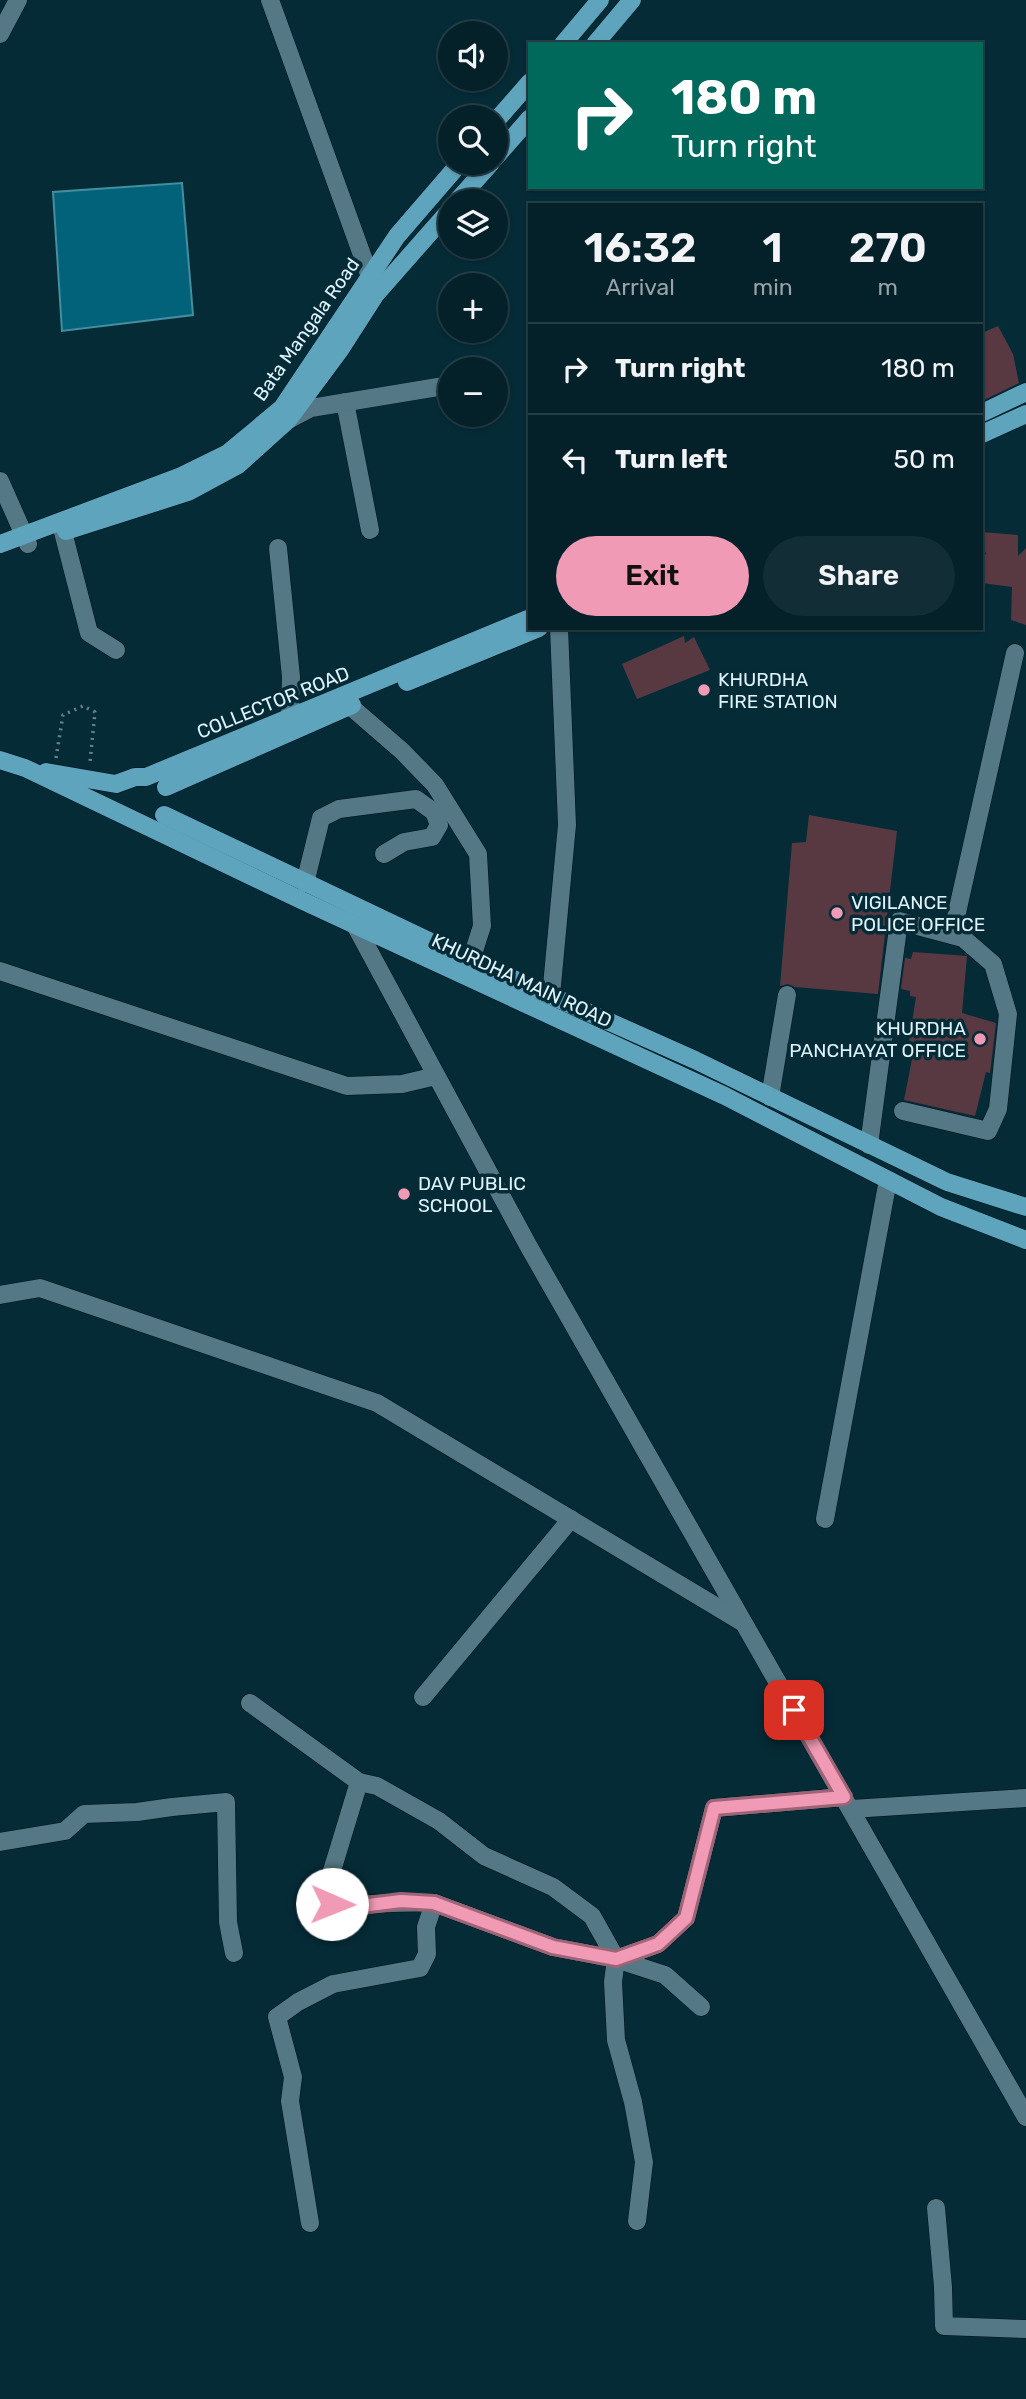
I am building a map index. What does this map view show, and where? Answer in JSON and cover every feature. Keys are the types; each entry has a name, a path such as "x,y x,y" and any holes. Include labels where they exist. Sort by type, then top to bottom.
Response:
{"main road":[{"path":"565,42 600,0"},
{"path":"597,42 632,0"},
{"path":"508,107 528,84"},
{"path":"508,143 528,120"},
{"name":"Bata Mangala Road","path":"0,554 26,539 180,477 228,453 282,408 397,236 450,175"},
{"path":"468,189 480,175"},
{"name":"Bata Mangala Road","path":"0,544 63,532 188,492 238,465 288,420 340,350 376,294 438,224"},
{"path":"983,413 1026,393"},
{"path":"983,434 1026,414"},
{"name":"COLLECTOR ROAD","path":"25,768 116,784 146,776 528,619"},
{"name":"COLLECTOR ROAD","path":"166,787 349,706 535,630"},
{"name":"KHURDHA MAIN ROAD","path":"0,760 25,768 355,925 725,1096 941,1207 1024,1241"},
{"path":"140,824 153,822 164,815 169,802 166,787 146,776"},
{"path":"116,784 113,798 117,813"},
{"name":"KHURDHA MAIN ROAD","path":"164,815 947,1182 1026,1208"},
{"path":"1024,1241 1026,1219"}],"street":[{"path":"1,30 18,0"},
{"path":"270,0 376,294"},
{"path":"288,420 310,408 438,387"},
{"path":"345,402 370,530"},
{"path":"0,481 26,539"},
{"path":"63,532 89,633 116,650"},
{"path":"278,548 291,677 290,717"},
{"path":"551,996 567,825 559,630"},
{"path":"952,935 1015,653"},
{"path":"349,706 402,751 435,785 478,854 482,926 471,960"},
{"path":"305,883 321,818 339,809 416,799 434,812 439,825 432,837 404,842 384,854"},
{"path":"869,1145 899,921 963,938 993,964 1008,1014 998,1109 988,1131 902,1111"},
{"path":"355,925 529,1247 1026,2117"},
{"path":"0,971 347,1086 402,1084 436,1076"},
{"path":"770,1097 787,995"},
{"path":"825,1519 888,1180"},
{"path":"0,1295 40,1288 377,1403 745,1623"},
{"path":"423,1698 571,1519"},
{"path":"250,1703 359,1782 377,1786 439,1821 484,1856 553,1887 593,1916 616,1959 613,1982 616,2040 633,2102 644,2162 637,2221"},
{"path":"359,1782 331,1874 332,1904 361,1906 401,1901 434,1903 553,1947 616,1959 665,1975 701,2007"},
{"path":"616,1959 658,1944 686,1918 714,1808 1026,1798"},
{"path":"0,1842 65,1831 84,1814 137,1812 226,1802 228,1922 234,1953"},
{"path":"310,2223 290,2101 293,2077 277,2017 332,1984 420,1968 427,1954 426,1927 434,1903"},
{"path":"936,2208 944,2326 1026,2329"}],"path":[{"path":"54,770 63,715 83,706 95,712 88,779"}],"water":[{"path":"182,183 193,315 62,331 53,192"}],"building":[{"path":"998,326 1013,354 1019,383 983,401 983,333"},
{"path":"983,532 1018,535 1018,556 1026,548 1026,625 1011,620 1012,587 983,583 983,556 986,554"},
{"path":"684,636 685,643 694,637 710,670 637,699 622,664"},
{"name":"VIGILANCE POLICE OFFICE","path":"809,815 897,831 878,994 795,987 788,984 780,986 792,843 806,842"},
{"path":"913,952 967,956 962,1013 996,1023 990,1073 986,1072 975,1116 904,1100 912,1059 906,1059 916,997 910,996 910,991 901,989 905,958 911,959"}],"place":[{"name":"KHURDHA FIRE STATION","path":"704,690"},
{"name":"VIGILANCE POLICE OFFICE","path":"837,913"},
{"name":"KHURDHA PANCHAYAT OFFICE","path":"980,1039"},
{"name":"DAV PUBLIC SCHOOL","path":"404,1194"}],"route":[{"path":"332,1904 361,1906 401,1901 434,1903 553,1947 616,1959 658,1944 686,1918 714,1808 844,1797 794,1710"}]}
